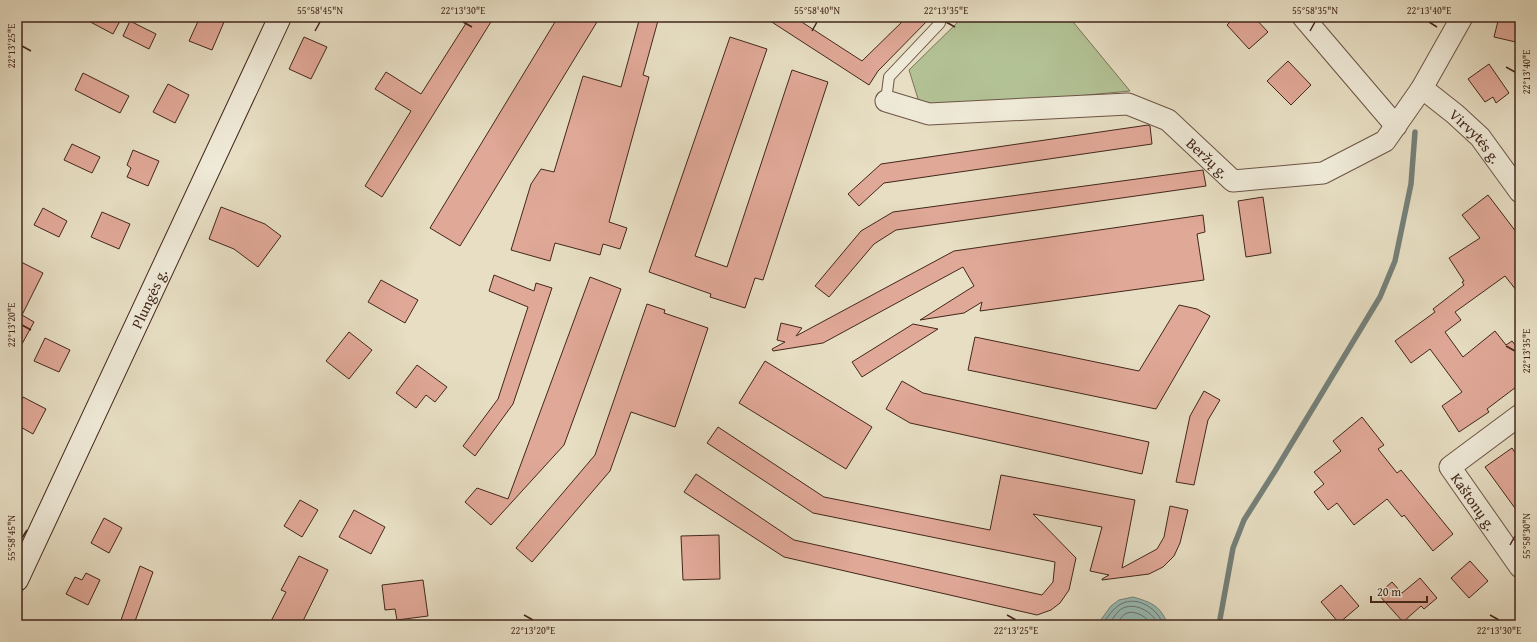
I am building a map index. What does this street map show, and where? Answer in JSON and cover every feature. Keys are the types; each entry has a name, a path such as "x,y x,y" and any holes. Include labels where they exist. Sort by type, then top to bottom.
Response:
{"main road":[{"name":"Plungės g.","path":"17,580 280,17"}],"street":[{"path":"1303,17 1396,126"},
{"name":"Beržų g.","path":"886,101 930,114 1128,104 1168,120 1232,181 1323,173 1385,141 1422,88 1462,17"},
{"name":"Virvytės g.","path":"1422,88 1455,114 1480,137 1520,192"},
{"name":"Kaštonų g.","path":"1520,415 1450,467 1520,567"}],"lane":[{"path":"886,101 889,77 940,23"}],"green space":[{"path":"963,17 1069,17 1130,91 958,107 919,102 909,70"}],"water":[{"path":"1133,597 1158,608 1167,623 1165,625 1097,625 1111,606 1119,600"}],"building":[{"path":"81,17 112,17 120,21 113,34"},
{"path":"200,17 211,17 224,22 212,50 189,41"},
{"path":"470,17 494,17 382,197 365,186 411,111 375,89 386,72 421,94"},
{"path":"558,17 600,17 460,246 430,228"},
{"path":"640,17 659,17 643,75 649,77 609,222 627,228 620,249 603,244 600,255 555,243 550,261 511,250 531,184 541,169 554,172 583,76 621,87"},
{"path":"764,17 794,17 862,61 907,17 931,17 878,71 869,85"},
{"path":"1235,17 1254,17 1268,32 1249,49 1227,25"},
{"path":"1499,17 1520,17 1520,43 1494,37"},
{"path":"130,21 156,34 149,49 123,36"},
{"path":"304,37 327,47 311,79 289,69"},
{"path":"730,37 767,49 695,256 727,267 792,70 828,82 763,280 755,278 745,308 710,297 711,294 649,272"},
{"path":"1288,61 1311,85 1291,105 1267,81"},
{"path":"1489,64 1509,93 1496,103 1493,97 1485,102 1468,79"},
{"path":"83,73 129,96 120,113 75,90"},
{"path":"168,84 189,95 175,123 153,112"},
{"path":"1148,125 1150,126 1152,144 884,183 859,206 848,194 881,164"},
{"path":"72,144 100,157 92,173 64,160"},
{"path":"133,150 159,161 148,186 127,177 131,168 127,165"},
{"path":"1203,170 1206,186 896,230 874,244 829,297 815,286 861,231 893,212"},
{"path":"1488,195 1520,237 1520,295 1505,276 1455,312 1461,320 1445,332 1463,357 1495,331 1506,345 1512,341 1520,351 1520,384 1487,409 1489,412 1459,432 1442,406 1462,392 1430,349 1411,363 1395,341 1435,312 1433,309 1464,285 1462,282 1464,281 1449,258 1480,238 1462,215"},
{"path":"1263,197 1271,253 1246,257 1238,201"},
{"path":"221,207 265,224 281,236 258,267 234,249 209,239"},
{"path":"43,208 67,221 59,237 34,225"},
{"path":"102,212 130,224 119,249 91,237"},
{"path":"1203,215 1205,232 1197,234 1204,280 980,311 982,302 964,313 920,320 974,286 963,267 823,343 773,351 772,349 785,342 777,340 781,323 802,328 796,336 954,251"},
{"path":"17,260 43,273 22,315 34,322 17,353"},
{"path":"494,275 534,291 536,283 552,288 513,404 475,456 463,446 498,399 528,307 489,291"},
{"path":"590,277 621,289 564,445 491,525 465,502 477,488 508,499"},
{"path":"381,280 418,300 405,323 368,302"},
{"path":"647,304 665,310 664,313 708,328 675,427 631,412 610,471 532,562 516,548 595,455"},
{"path":"1179,305 1197,309 1210,316 1156,409 968,370 975,337 1139,371"},
{"path":"913,324 938,329 862,377 852,362"},
{"path":"349,332 372,350 349,379 326,361"},
{"path":"45,338 70,350 59,372 34,361"},
{"path":"765,361 872,427 846,469 739,403"},
{"path":"417,365 447,387 435,402 426,395 416,408 396,393"},
{"path":"902,381 923,393 1149,442 1142,474 910,423 886,409"},
{"path":"1204,391 1220,400 1208,420 1194,485 1176,482 1190,416"},
{"path":"23,397 46,409 33,434 17,425 17,409"},
{"path":"1362,417 1384,445 1378,449 1397,473 1401,470 1453,534 1433,551 1404,515 1402,517 1387,499 1354,525 1337,503 1328,510 1314,492 1324,484 1314,472 1341,451 1333,441"},
{"path":"718,427 824,497 990,530 1001,475 1135,500 1122,568 1157,549 1164,537 1170,506 1188,510 1180,543 1174,556 1163,567 1149,574 1102,580 1109,575 1090,571 1102,527 1033,514 1076,558 1069,590 1060,603 1051,610 1037,615 784,557 684,492 696,474 794,540 1042,595 1053,582 1055,562 813,513 707,443"},
{"path":"1512,448 1520,460 1520,515 1485,467"},
{"path":"300,500 318,510 302,537 284,526"},
{"path":"354,510 385,527 371,554 339,537"},
{"path":"104,518 122,528 109,553 91,543"},
{"path":"719,535 720,579 683,580 681,536"},
{"path":"299,556 328,570 301,625 269,625 286,592 281,590"},
{"path":"1470,561 1488,581 1469,598 1451,578"},
{"path":"140,566 153,572 134,624 121,620"},
{"path":"86,573 100,580 88,605 66,594 75,577 82,580"},
{"path":"1420,578 1437,598 1424,609 1421,606 1403,622 1378,594 1392,582 1402,593"},
{"path":"423,580 428,616 397,620 395,609 385,610 382,585"},
{"path":"1341,585 1359,606 1339,623 1321,602"}],"waterway":[{"path":"1220,619 1233,548 1244,520 1380,297 1395,261 1411,184 1415,132"}]}
